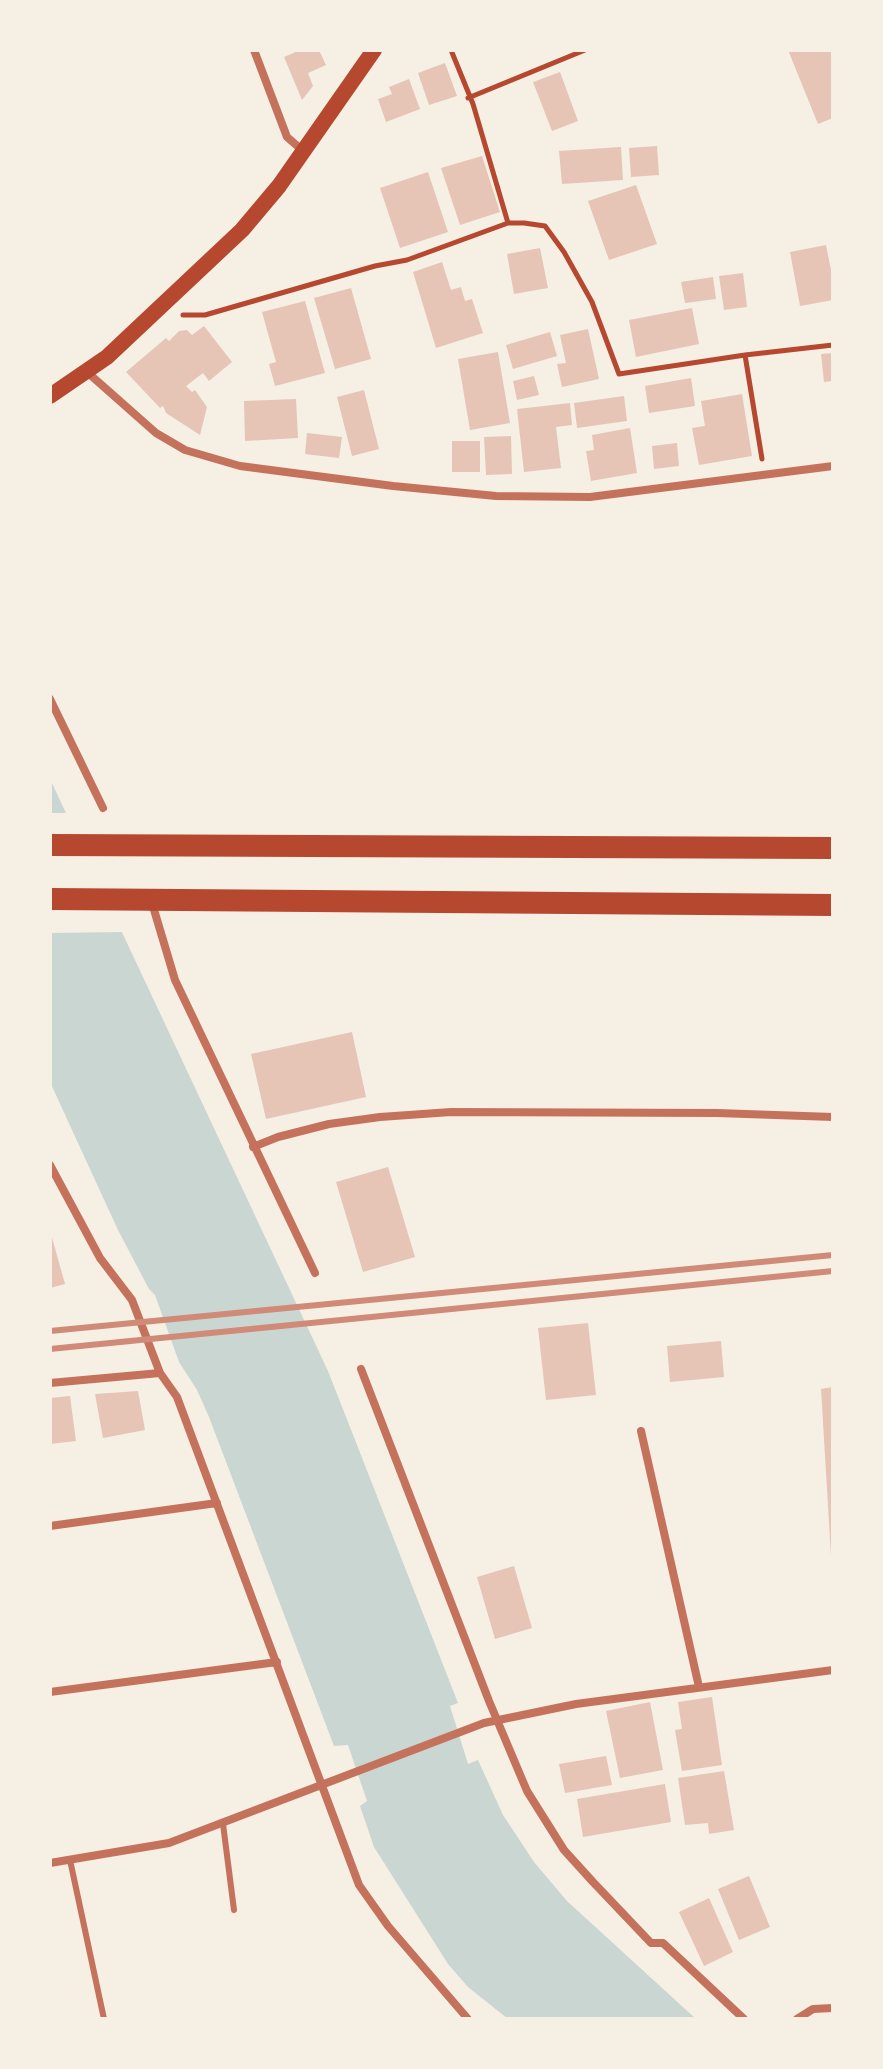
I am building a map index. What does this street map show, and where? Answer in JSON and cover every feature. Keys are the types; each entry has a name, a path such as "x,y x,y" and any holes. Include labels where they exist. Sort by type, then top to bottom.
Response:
{"highway":[{"path":"50,845 833,848"},
{"path":"50,899 833,905"}],"main road":[{"path":"50,396 87,372 242,230 279,186 374,50"}],"street":[{"path":"254,50 287,137 302,150"},
{"path":"87,372 156,433 185,450 240,466 496,496 590,497 833,466"},
{"path":"50,699 103,808"},
{"path":"144,899 175,980 315,1273"},
{"path":"253,1147 329,1124 451,1112 717,1113 833,1117"},
{"path":"50,1165 55,1186 100,1258 132,1300 160,1373 177,1397 359,1885 388,1926 468,2019"},
{"path":"361,1369 527,1791 564,1850 651,1943 663,1943 744,2019"},
{"path":"50,1383 160,1373"},
{"path":"641,1431 699,1687"},
{"path":"50,1526 217,1503"},
{"path":"50,1692 277,1662"},
{"path":"50,1863 169,1843 484,1723 576,1704 833,1670"},
{"path":"797,2019 813,2009 833,2008"}],"lane":[{"path":"223,1824 234,1910"},
{"path":"70,1860 104,2019"}],"path":[{"path":"451,50 473,104 508,223"},
{"path":"468,98 585,50"},
{"path":"160,308 189,317 205,315 375,266 407,260 508,223 545,226 558,243 592,302 619,374 833,345"},
{"path":"745,355 764,476"}],"shaded area":[{"path":"50,779 328,1371 458,1703 450,1706 468,1764 478,1760 503,1815 534,1862 567,1901 696,2019 508,2019 468,1987 448,1964 374,1847 360,1806 367,1801 348,1745 334,1746 209,1417 179,1362 155,1295 118,1230 50,1082"}],"pier":[{"path":"50,813 70,813 125,932 50,933"}],"building":[{"path":"300,50 319,50 326,65 308,73 313,86 302,100 284,57"},
{"path":"788,50 833,50 833,118 818,124"},
{"path":"445,63 457,96 429,105 418,73"},
{"path":"560,72 578,121 552,131 533,82"},
{"path":"409,79 420,109 386,122 378,99 392,94 389,87"},
{"path":"657,146 659,175 631,177 629,148"},
{"path":"621,147 623,180 562,184 559,151"},
{"path":"482,156 500,212 460,225 441,168"},
{"path":"428,172 448,232 400,248 380,188"},
{"path":"636,185 657,244 609,260 588,201"},
{"path":"826,245 833,280 833,300 800,306 790,252"},
{"path":"540,248 548,288 514,294 507,254"},
{"path":"442,262 451,290 461,287 465,301 472,299 483,333 436,348 413,272"},
{"path":"743,273 747,307 724,310 719,276"},
{"path":"713,277 716,299 685,303 681,282"},
{"path":"351,288 371,359 335,369 314,298"},
{"path":"305,301 325,373 275,386 269,364 276,362 262,312"},
{"path":"692,308 699,344 636,357 629,320"},
{"path":"204,326 232,362 209,381 203,373 186,386 192,392 195,390 207,407 200,435 166,413 163,406 160,408 126,372 166,338 169,341 179,331 187,330 192,335"},
{"path":"588,329 599,379 562,387 557,364 566,363 560,335"},
{"path":"550,332 557,356 513,369 506,345"},
{"path":"498,352 510,423 470,430 458,359"},
{"path":"833,353 833,381 824,382 821,354"},
{"path":"534,376 539,395 517,400 513,381"},
{"path":"691,378 695,406 649,413 645,386"},
{"path":"364,390 379,449 352,456 337,397"},
{"path":"742,394 752,456 699,465 692,428 705,426 701,401"},
{"path":"624,396 627,421 577,428 574,403"},
{"path":"296,399 298,438 245,441 244,401"},
{"path":"570,403 572,425 556,427 561,468 524,472 517,409"},
{"path":"630,428 637,473 591,481 586,451 594,450 592,435"},
{"path":"307,433 342,437 339,458 305,454"},
{"path":"511,436 512,474 486,475 484,437"},
{"path":"452,441 480,441 480,472 452,472"},
{"path":"677,443 679,466 654,469 652,446"},
{"path":"352,1032 366,1097 266,1119 251,1054"},
{"path":"388,1167 415,1257 363,1272 336,1182"},
{"path":"50,1235 65,1284 50,1288"},
{"path":"588,1323 596,1395 546,1400 538,1328"},
{"path":"721,1341 724,1377 670,1382 667,1346"},
{"path":"833,1387 833,1556 831,1556 821,1389"},
{"path":"138,1391 145,1430 103,1438 95,1394"},
{"path":"70,1396 76,1441 50,1444 50,1398"},
{"path":"514,1566 532,1628 495,1639 477,1577"},
{"path":"712,1697 722,1765 682,1771 675,1730 682,1729 678,1702"},
{"path":"650,1702 663,1770 620,1778 606,1711"},
{"path":"606,1756 612,1785 565,1793 559,1764"},
{"path":"724,1771 734,1830 709,1834 708,1823 685,1825 678,1778"},
{"path":"665,1784 671,1822 583,1837 577,1799"},
{"path":"749,1876 770,1927 739,1940 718,1889"},
{"path":"709,1898 733,1952 704,1966 679,1912"}],"railway":[{"path":"50,1331 833,1255"},
{"path":"50,1349 833,1271"}]}
